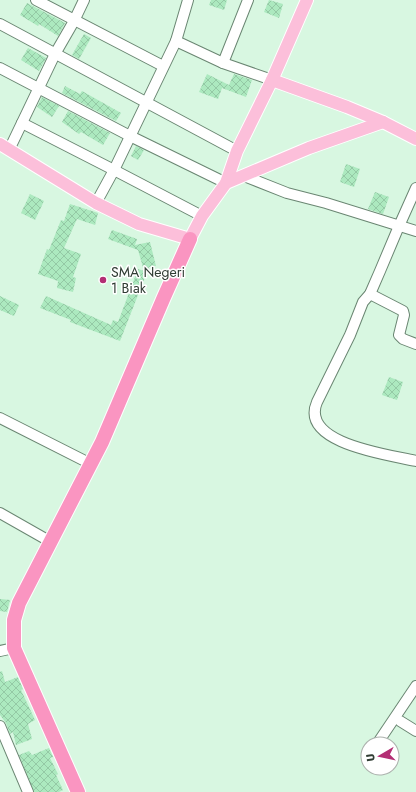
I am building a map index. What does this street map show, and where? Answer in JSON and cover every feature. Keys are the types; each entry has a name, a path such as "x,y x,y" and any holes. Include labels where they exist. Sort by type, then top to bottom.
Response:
{"highway":[{"path":"78,792 14,648 14,620 19,603 102,442 190,239"}],"main road":[{"path":"3,147 96,203 139,224 190,239 202,216 226,183 237,151 272,80 307,0"},
{"path":"272,80 347,107 383,122 416,139"},
{"path":"226,183 309,148 383,122"},
{"path":"237,151 239,163 244,167 258,169"}],"street":[{"path":"36,0 163,66"},
{"path":"3,147 22,123 55,54 84,0"},
{"path":"96,203 114,170 176,41 188,0"},
{"path":"223,63 248,0"},
{"path":"0,24 237,151"},
{"path":"176,41 223,63 272,80"},
{"path":"0,68 130,136 226,183"},
{"path":"22,123 202,216"},
{"path":"244,176 287,193 333,205 416,231"},
{"path":"416,188 370,294 362,302 350,335 316,402 314,413 315,419 325,432 342,442 363,449 416,461"},
{"path":"370,294 403,311 404,314 399,334 403,339 416,344"},
{"path":"0,418 91,464"},
{"path":"0,513 51,542"},
{"path":"0,651 14,648"},
{"path":"382,736 416,686"},
{"path":"400,721 416,732"},
{"path":"0,726 28,792"}],"building":[{"path":"211,0 227,0 224,10 209,5"},
{"path":"269,0 283,4 279,18 264,12"},
{"path":"27,3 65,23 58,36 39,24 38,26 20,15"},
{"path":"84,34 91,38 79,59 72,55"},
{"path":"28,48 46,58 39,71 21,60"},
{"path":"207,74 229,85 234,74 252,80 246,97 222,88 218,99 199,92"},
{"path":"65,86 80,94 82,91 121,113 116,121 62,93"},
{"path":"42,97 59,106 52,117 37,107"},
{"path":"68,111 110,133 103,145 81,132 79,134 62,122"},
{"path":"136,146 144,150 138,160 131,156"},
{"path":"346,164 360,169 354,187 340,182"},
{"path":"375,192 389,197 383,214 368,209"},
{"path":"30,194 44,201 35,220 21,213"},
{"path":"70,204 98,213 95,225 77,219 64,248 81,254 73,277 76,278 73,292 57,288 58,281 38,274 47,249 49,250 61,220 64,221"},
{"path":"112,230 137,239 135,245 150,242 156,266 149,267 120,341 70,322 71,320 40,308 46,296 111,325 113,320 118,322 138,269 144,271 138,250 108,239"},
{"path":"0,296 19,305 14,316 0,310"},
{"path":"389,377 403,382 397,400 382,395"},
{"path":"0,599 10,600 7,612 0,611"},
{"path":"2,671 5,682 18,677 23,689 21,690 35,720 28,724 32,739 16,745 13,732 10,734 6,723 0,715 0,672"},
{"path":"49,748 53,757 50,758 58,774 56,775 63,790 59,792 34,792 19,755 29,751 32,755"}],"place":[{"name":"SMA Negeri 1 Biak","path":"103,280"}]}
